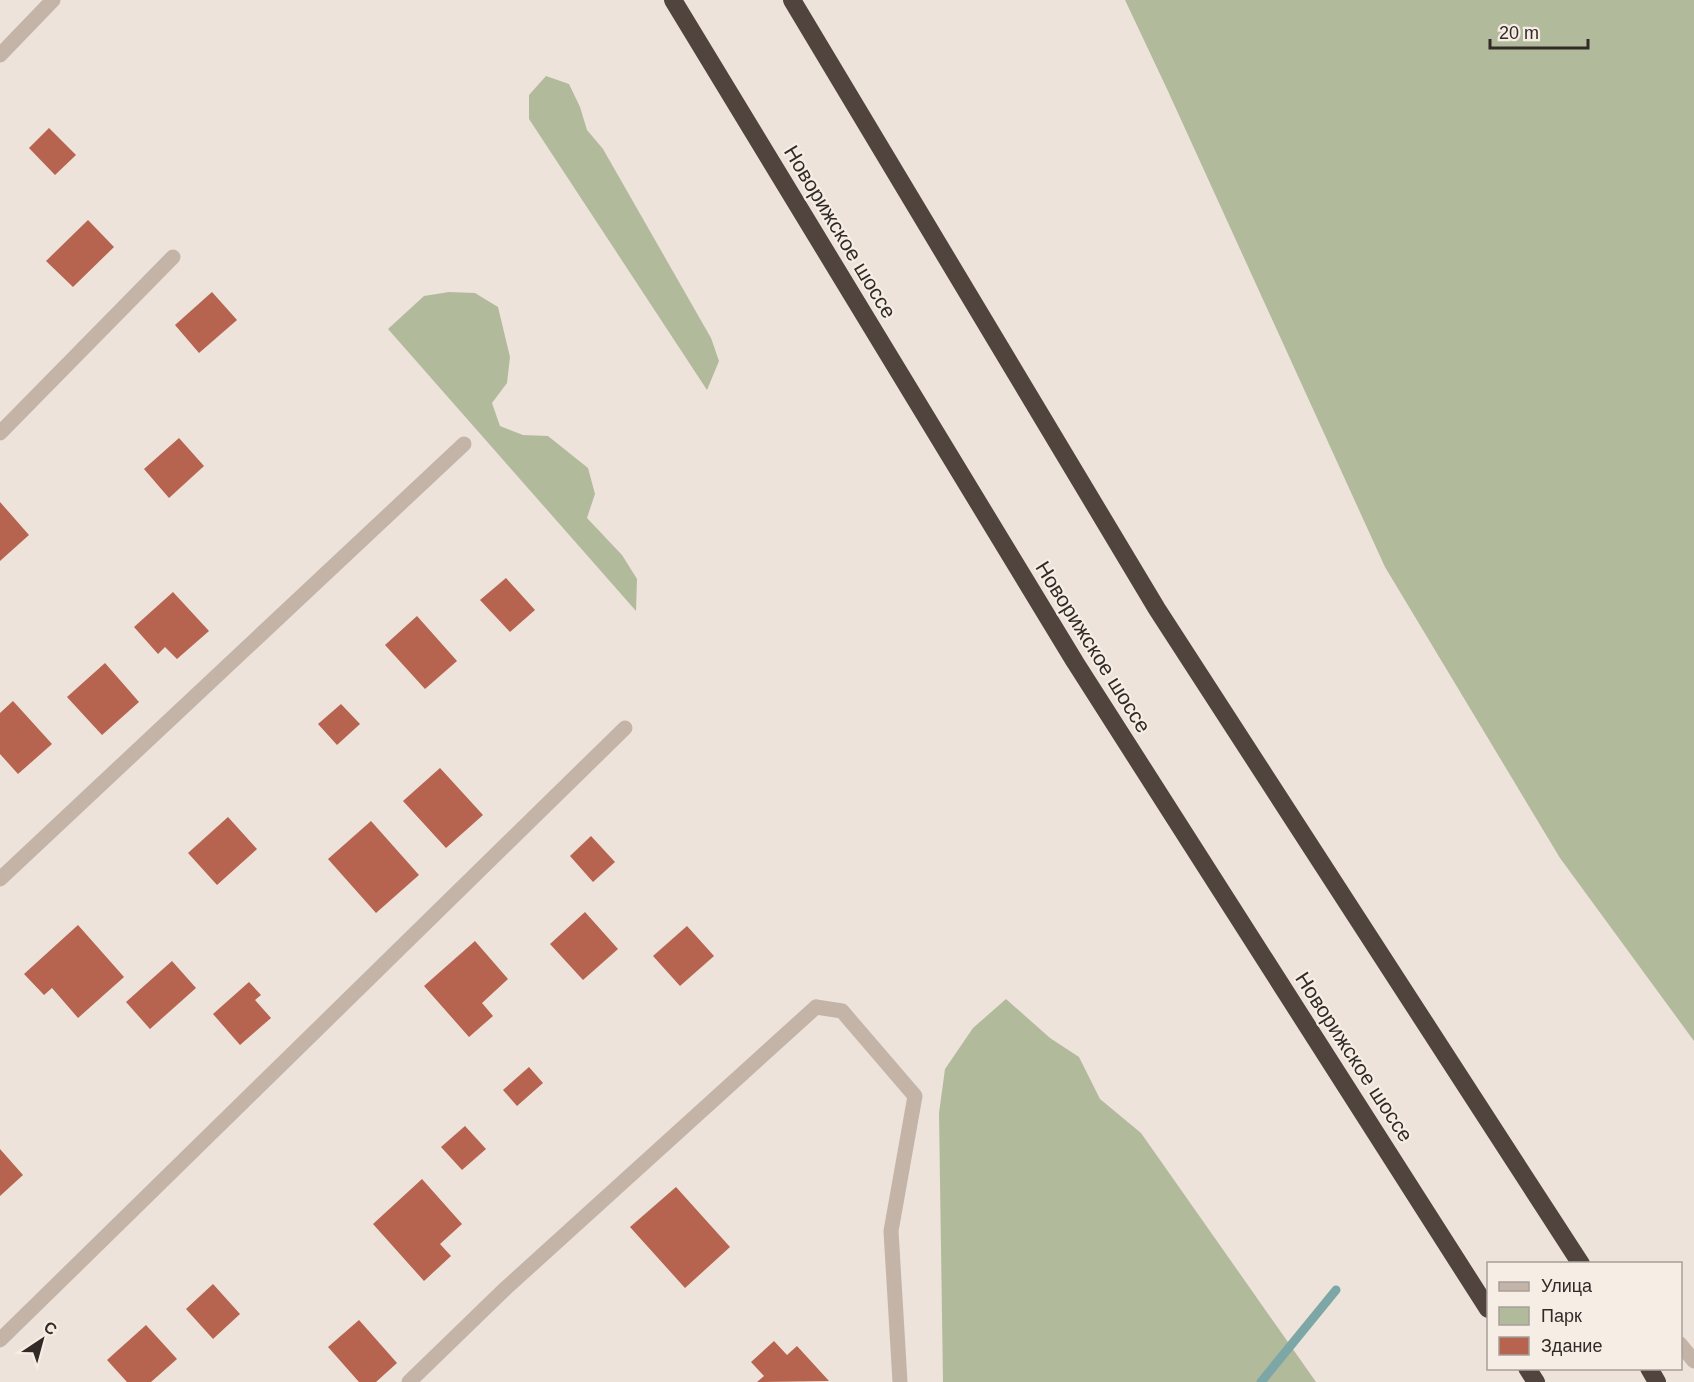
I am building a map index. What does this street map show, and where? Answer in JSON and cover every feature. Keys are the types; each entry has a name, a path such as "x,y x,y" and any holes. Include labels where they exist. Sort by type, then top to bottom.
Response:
{"highway":[{"name":"Новорижское шоссе","path":"673,0 1075,662 1487,1307"},
{"path":"792,0 1157,609 1580,1262"}],"street":[{"path":"0,55 53,0"},
{"path":"0,433 173,257"},
{"path":"0,879 464,444"},
{"path":"0,1340 625,728"},
{"path":"410,1382 506,1288 816,1007 842,1011 915,1096 891,1231 900,1382"},
{"path":"1567,1242 1590,1262"},
{"path":"1682,1346 1694,1361"}],"green space":[{"path":"1125,0 1694,0 1694,1041 1560,858 1385,567"},
{"path":"546,76 569,84 580,107 587,130 603,149 711,338 719,361 707,390 529,119 529,95"},
{"path":"449,292 475,293 498,307 510,357 507,383 492,403 500,426 523,435 548,436 588,468 595,494 587,518 622,555 637,579 636,611 388,329 424,296"},
{"path":"1006,999 1050,1038 1079,1057 1100,1099 1141,1133 1316,1382 943,1382 939,1113 945,1069 973,1028"}],"building":[{"path":"49,128 76,155 55,175 29,148"},
{"path":"88,220 114,247 73,287 46,261"},
{"path":"212,292 237,320 199,353 175,325"},
{"path":"179,438 204,466 169,498 144,469"},
{"path":"0,502 29,535 0,561"},
{"path":"506,578 535,610 510,632 480,600"},
{"path":"173,592 209,631 177,659 165,647 158,654 134,627"},
{"path":"417,616 457,661 425,689 385,645"},
{"path":"105,663 139,702 102,735 67,697"},
{"path":"13,701 52,744 18,774 0,754 0,713"},
{"path":"341,704 360,724 337,745 318,724"},
{"path":"440,768 483,815 446,848 403,801"},
{"path":"228,817 257,849 217,885 188,853"},
{"path":"371,821 419,875 376,913 328,859"},
{"path":"591,836 615,862 593,882 570,856"},
{"path":"585,912 618,949 583,980 550,944"},
{"path":"78,925 124,977 78,1018 52,988 44,995 24,974"},
{"path":"687,926 714,956 680,986 653,956"},
{"path":"475,941 508,979 482,1003 493,1016 469,1037 424,986"},
{"path":"172,961 196,988 150,1029 126,1002"},
{"path":"249,982 261,995 255,1000 271,1018 240,1045 213,1014"},
{"path":"529,1067 543,1083 517,1106 503,1090"},
{"path":"465,1126 486,1149 462,1170 441,1147"},
{"path":"0,1149 23,1175 0,1196"},
{"path":"422,1179 462,1224 440,1244 451,1256 424,1281 373,1224"},
{"path":"676,1187 730,1247 685,1288 630,1227"},
{"path":"213,1284 240,1314 213,1339 186,1309"},
{"path":"359,1320 397,1363 376,1382 359,1382 328,1347"},
{"path":"146,1325 177,1359 151,1382 127,1382 107,1360"},
{"path":"774,1341 787,1355 797,1346 829,1381 757,1382 764,1376 751,1362"}],"waterway":[{"path":"1261,1382 1336,1290"}]}
